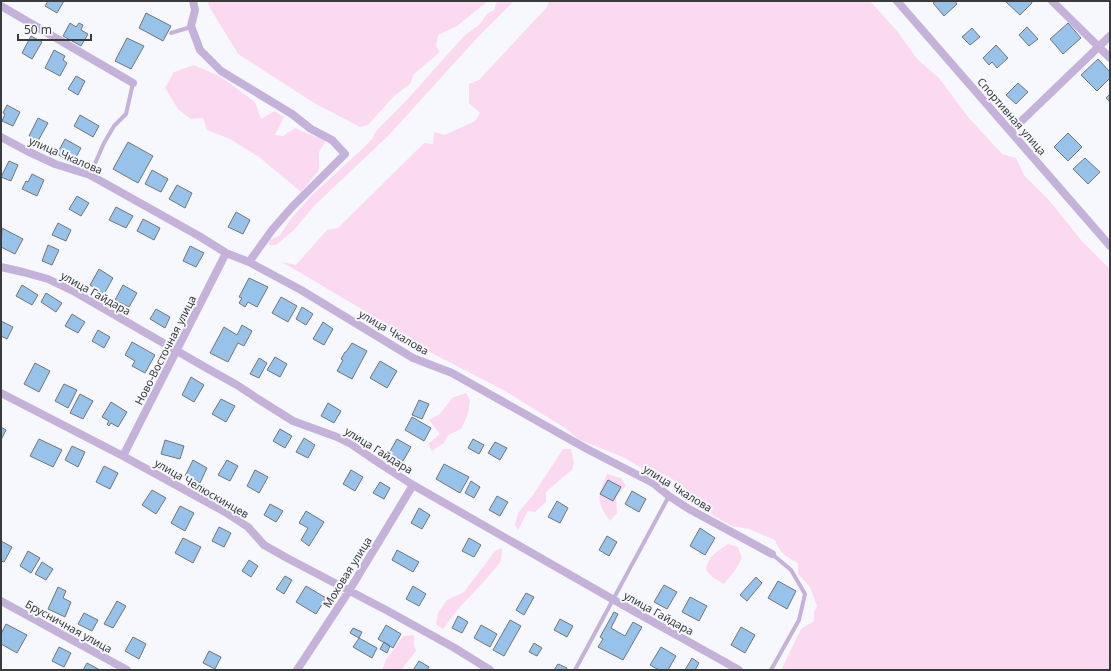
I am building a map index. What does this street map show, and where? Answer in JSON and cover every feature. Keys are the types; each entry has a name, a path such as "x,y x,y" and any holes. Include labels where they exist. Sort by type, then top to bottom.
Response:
{"street":[{"path":"193,1 195,10 192,26 200,50 221,71 292,114 311,129 332,140 345,154 292,207 272,230 249,262"},
{"name":"Спортивная улица","path":"897,1 1110,246"},
{"path":"1052,1 1110,58"},
{"path":"1,6 133,83"},
{"path":"1011,131 1110,36"},
{"name":"улица Чкалова","path":"1,137 55,164 90,175 199,236 226,253 249,262 301,290 414,358 452,374 587,449 653,483 689,509 772,554"},
{"name":"Ново-Восточная улица","path":"123,456 226,253"},
{"name":"улица Гайдара","path":"1,267 48,279 74,292 237,385 258,400 293,421 337,436 413,485 738,670"},
{"name":"улица Челюскинцев","path":"1,393 123,456 225,512 248,527 264,544 287,558 386,610 453,647 490,670"},
{"name":"Моховая улица","path":"297,670 348,591 413,485"},
{"name":"Брусничная улица","path":"1,601 127,670"}],"lane":[{"path":"171,33 192,26"},
{"path":"90,175 104,143 114,126 126,114 133,83"},
{"path":"575,670 669,496"},
{"path":"771,670 798,620 805,594 791,570 772,554"}],"shaded area":[{"path":"207,1 488,1 457,26 438,35 436,46 440,52 414,74 410,84 394,96 368,125 360,127 314,103 238,54"},
{"path":"497,1 514,1 478,37 388,136 315,205 293,231 276,245 269,245 270,240 280,235 290,220 312,195 372,139 377,130 405,102 464,36 480,24 487,14 494,10"},
{"path":"549,1 870,1 897,31 917,59 939,78 969,118 1002,154 1016,158 1024,175 1049,200 1081,240 1109,268 1110,670 781,670 801,629 814,621 814,612 817,606 810,587 798,574 798,563 784,554 775,540 749,529 732,526 714,516 685,488 669,477 643,469 623,457 578,439 565,428 505,391 420,347 397,330 282,262 296,265 327,230 338,228 424,143 433,144 434,132 445,135 475,121 480,113 469,103 469,84 479,80 547,7"},
{"path":"194,65 221,77 255,102 261,119 274,111 284,117 275,135 283,136 295,128 316,137 330,134 319,152 319,170 301,192 259,157 230,139 207,130 203,118 191,119 178,109 165,88 174,72"},
{"path":"466,393 470,400 468,414 461,429 448,435 444,443 432,451 428,444 440,434 429,420 440,414 452,398"},
{"path":"563,449 571,449 574,463 572,470 546,492 546,502 535,512 528,511 518,530 515,525 518,513 533,495"},
{"path":"607,474 621,478 626,486 616,497 617,513 610,521 600,503 600,493"},
{"path":"728,544 738,547 742,558 734,572 724,584 712,577 706,570 709,561 716,552"},
{"path":"502,548 501,561 458,609 443,629 436,624 438,613 447,600 464,592 495,551"},
{"path":"414,635 414,645 416,651 401,670 382,670 386,660 403,636"}],"building":[{"path":"48,1 64,1 57,13 45,6"},
{"path":"936,1 955,1 957,4 944,16 933,3"},
{"path":"1005,1 1031,1 1032,3 1020,15"},
{"path":"146,13 171,26 163,41 139,28"},
{"path":"70,23 76,27 79,23 83,25 81,30 88,34 81,46 63,36"},
{"path":"1068,23 1081,38 1063,54 1050,39"},
{"path":"1027,27 1038,39 1029,46 1019,35"},
{"path":"972,28 980,37 970,45 962,37"},
{"path":"31,36 42,42 32,59 22,53"},
{"path":"127,38 144,46 131,69 115,61"},
{"path":"996,45 1008,58 997,68 992,62 989,65 983,58"},
{"path":"54,50 65,56 63,60 67,63 60,76 45,68"},
{"path":"1098,59 1110,72 1110,78 1097,91 1081,75"},
{"path":"76,76 85,81 78,95 68,89"},
{"path":"1018,83 1028,92 1016,104 1006,95"},
{"path":"1110,94 1110,102 1106,98"},
{"path":"7,105 20,112 13,126 2,121 5,114 3,113"},
{"path":"80,115 99,126 93,137 74,126"},
{"path":"38,118 48,123 38,141 29,136"},
{"path":"1068,133 1082,147 1068,161 1054,147"},
{"path":"65,139 81,148 73,163 57,154"},
{"path":"128,142 153,156 138,183 113,169"},
{"path":"1085,158 1100,172 1088,184 1073,169"},
{"path":"9,161 18,165 11,181 1,177"},
{"path":"152,170 168,179 161,192 145,184"},
{"path":"32,174 44,180 37,196 22,189"},
{"path":"177,185 192,193 185,208 169,199"},
{"path":"77,196 89,203 81,216 69,209"},
{"path":"116,207 133,216 126,228 109,220"},
{"path":"236,212 250,220 243,234 228,227"},
{"path":"143,219 160,228 154,240 137,231"},
{"path":"58,223 71,230 66,241 52,235"},
{"path":"2,228 23,239 15,254 1,247"},
{"path":"48,245 59,250 52,265 42,261"},
{"path":"190,246 204,253 196,267 183,261"},
{"path":"99,269 113,278 104,294 90,285"},
{"path":"249,278 268,287 257,307 248,302 245,307 239,303 242,298 239,297"},
{"path":"22,285 38,295 32,305 16,296"},
{"path":"123,285 137,293 129,307 115,300"},
{"path":"46,293 62,303 56,312 41,302"},
{"path":"281,297 297,306 288,322 272,313"},
{"path":"302,307 313,314 306,325 296,319"},
{"path":"156,309 170,317 165,328 150,319"},
{"path":"72,314 85,322 78,333 65,326"},
{"path":"1,321 13,327 7,339 1,336"},
{"path":"323,322 333,329 324,345 313,339"},
{"path":"242,325 252,331 244,346 238,343 228,362 210,353 224,327 237,335"},
{"path":"98,330 110,337 104,348 92,341"},
{"path":"132,342 155,355 145,373 132,366 135,361 125,355"},
{"path":"352,343 367,351 352,379 337,371 343,360 341,359"},
{"path":"275,357 287,364 280,377 267,370"},
{"path":"259,358 267,363 259,378 250,374"},
{"path":"380,361 397,371 387,388 370,378"},
{"path":"35,363 50,371 39,392 24,384"},
{"path":"191,377 204,385 194,402 182,395"},
{"path":"64,384 77,390 68,408 55,401"},
{"path":"80,394 93,401 83,419 70,413"},
{"path":"221,399 235,406 226,422 212,414"},
{"path":"419,400 429,404 422,419 412,415"},
{"path":"111,402 127,412 118,427 111,423 109,426 107,424 109,421 102,417"},
{"path":"328,403 341,411 334,423 321,416"},
{"path":"412,417 431,428 424,441 405,430"},
{"path":"1,427 6,430 1,440"},
{"path":"280,429 292,436 285,448 273,441"},
{"path":"304,438 315,445 308,458 296,452"},
{"path":"39,439 62,450 53,467 30,456"},
{"path":"397,439 411,447 403,461 389,453"},
{"path":"473,439 484,445 479,454 468,448"},
{"path":"165,440 184,446 180,459 161,454"},
{"path":"495,442 507,448 500,460 488,453"},
{"path":"72,446 85,452 78,467 65,460"},
{"path":"193,460 207,468 200,483 185,476"},
{"path":"227,460 238,466 230,481 218,475"},
{"path":"444,464 469,477 460,493 436,479"},
{"path":"104,466 118,473 110,489 96,482"},
{"path":"255,470 268,477 259,493 247,486"},
{"path":"351,470 363,477 355,491 343,484"},
{"path":"608,480 621,487 613,501 600,494"},
{"path":"471,481 480,487 474,498 465,493"},
{"path":"380,482 390,488 384,499 373,493"},
{"path":"152,490 166,498 156,514 142,505"},
{"path":"632,491 646,499 639,512 625,504"},
{"path":"497,496 508,502 500,516 489,510"},
{"path":"557,501 568,508 560,523 548,517"},
{"path":"270,504 283,511 276,522 264,515"},
{"path":"180,506 194,513 185,531 171,523"},
{"path":"419,508 430,515 422,529 411,523"},
{"path":"306,511 324,522 309,546 301,540 308,528 299,523"},
{"path":"219,527 231,533 224,547 212,541"},
{"path":"700,528 715,538 705,555 690,546"},
{"path":"607,536 617,542 609,556 599,550"},
{"path":"183,538 201,547 193,563 175,553"},
{"path":"469,538 481,545 474,557 462,551"},
{"path":"1,541 12,547 4,562 1,561"},
{"path":"397,550 419,562 413,572 392,560"},
{"path":"28,551 40,558 31,573 20,566"},
{"path":"249,560 258,566 251,577 242,571"},
{"path":"42,562 53,569 46,580 35,574"},
{"path":"285,576 292,580 284,594 276,589"},
{"path":"756,577 762,583 747,601 740,595"},
{"path":"778,581 796,591 787,609 768,598"},
{"path":"664,585 677,592 667,609 654,602"},
{"path":"306,586 326,598 316,614 296,602"},
{"path":"413,586 426,594 419,606 406,599"},
{"path":"58,587 66,591 63,598 71,602 65,617 48,609"},
{"path":"526,593 534,597 524,615 516,610"},
{"path":"690,597 707,606 699,621 682,612"},
{"path":"117,601 126,606 113,628 104,624"},
{"path":"614,612 618,614 611,628 625,636 633,622 642,627 623,660 598,647 603,639 600,637"},
{"path":"84,613 98,620 92,631 78,624"},
{"path":"458,616 468,622 462,633 452,628"},
{"path":"560,619 573,626 567,637 554,630"},
{"path":"510,620 521,626 504,656 493,650"},
{"path":"6,624 27,635 17,653 1,644 1,634"},
{"path":"386,625 401,634 393,648 378,639"},
{"path":"481,625 497,634 490,647 474,638"},
{"path":"741,627 755,635 745,653 731,645"},
{"path":"353,628 362,632 359,638 350,633"},
{"path":"133,637 146,644 139,659 125,651"},
{"path":"359,638 377,648 372,658 353,647"},
{"path":"384,642 390,646 387,653 380,649"},
{"path":"534,643 542,648 537,656 529,652"},
{"path":"59,647 71,653 64,667 52,661"},
{"path":"661,647 676,656 668,670 659,670 650,665"},
{"path":"209,651 221,657 215,669 203,663"},
{"path":"692,658 699,663 695,670 685,670"},
{"path":"419,661 429,667 427,670 413,670"},
{"path":"87,663 100,670 83,670"},
{"path":"558,664 567,668 566,670 554,670"}]}
